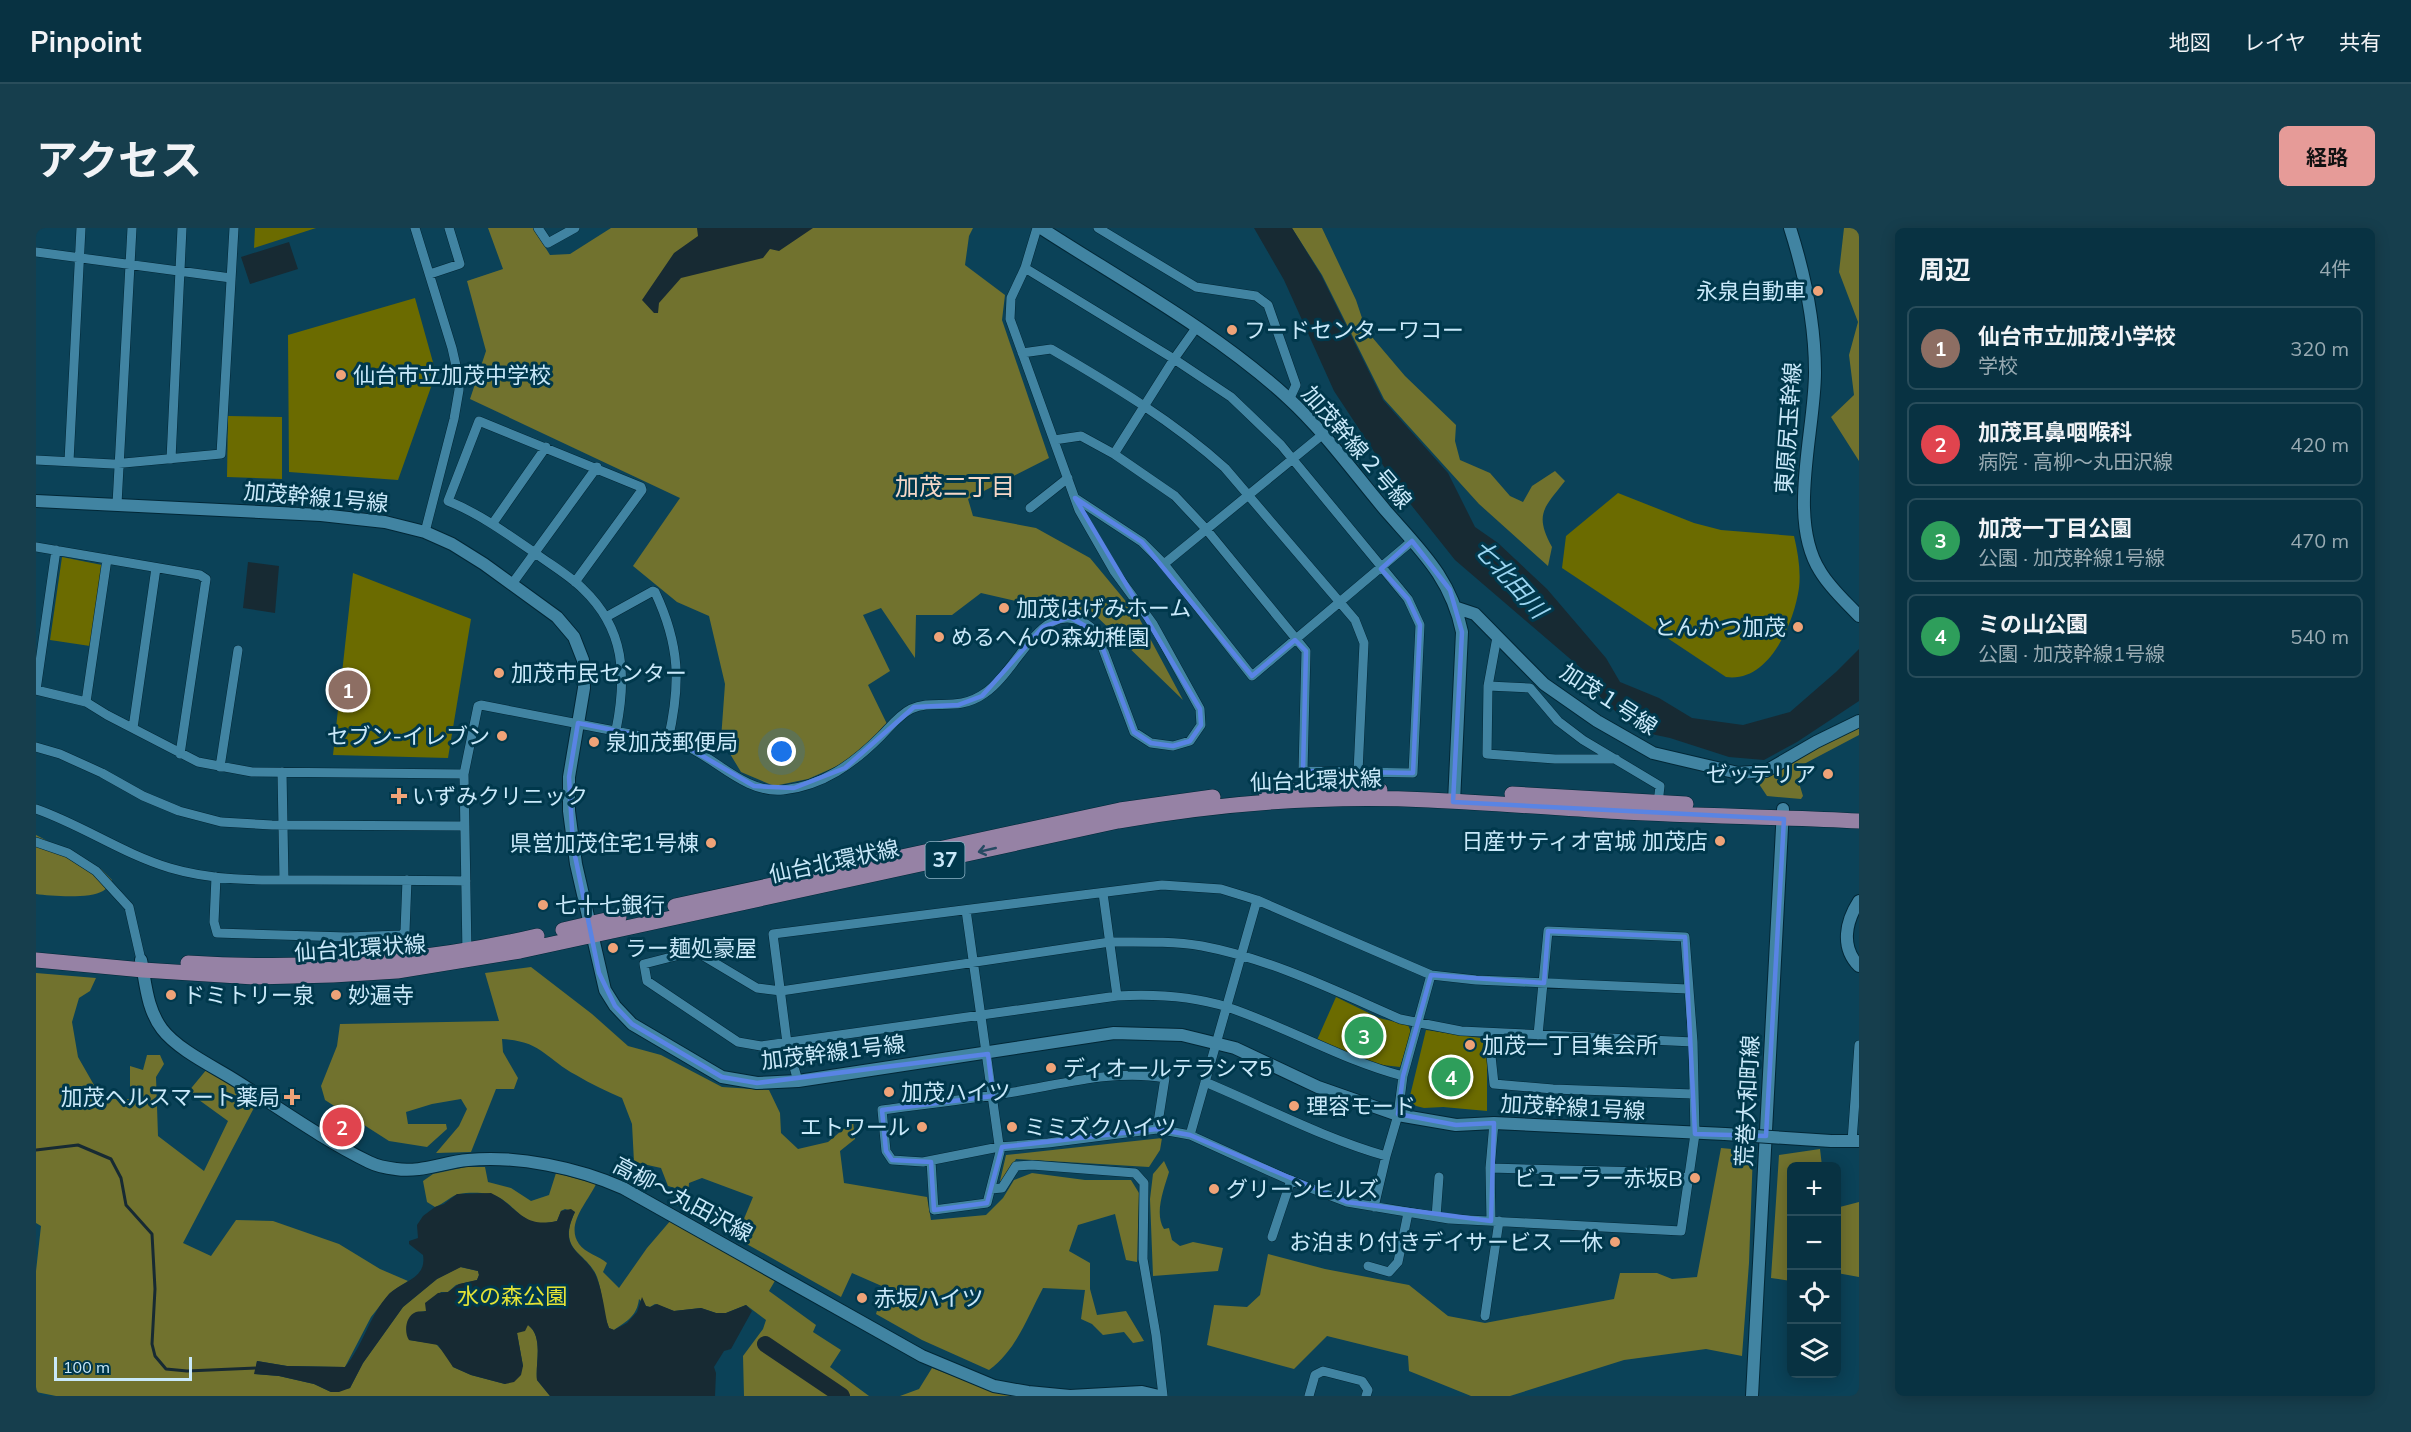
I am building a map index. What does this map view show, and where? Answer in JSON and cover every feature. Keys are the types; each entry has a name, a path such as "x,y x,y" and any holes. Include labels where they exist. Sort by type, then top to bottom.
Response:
{"main road":[{"name":"仙台北環状線","path":"1454,797 1784,814 1859,812"},
{"name":"仙台北環状線","path":"36,950 218,975 295,976 397,971 589,929 1141,818 1212,807 1306,801 1429,800 1454,797 1658,803 1859,821"},
{"name":"仙台北環状線","path":"36,960 142,965"}],"street":[{"path":"69,461 81,228"},
{"path":"117,504 132,228"},
{"path":"171,459 182,228"},
{"path":"36,460 120,463 221,454 234,228"},
{"path":"415,228 457,368 459,390 424,532"},
{"path":"430,274 460,264 449,228"},
{"path":"538,228 548,243 576,228"},
{"path":"467,955 464,774 478,706 668,740 698,751 754,786 783,790 830,776 853,763 908,711 922,706 966,703 987,692 999,681 1043,627 1056,619 1070,617 1087,622 1097,633 1134,732 1151,743 1173,746 1190,741 1201,725 1200,709 1153,624 1114,571 1079,510 1010,319 1011,298 1025,268 1039,228"},
{"name":"加茂幹線２号線","path":"1039,228 1196,328 1255,370 1289,400 1322,435 1438,573 1457,608 1462,632 1454,797"},
{"path":"1098,228 1196,287 1256,296 1268,305 1296,385 1289,400"},
{"name":"東原尻玉幹線","path":"1790,228 1800,261 1814,330 1815,375 1803,511 1809,547 1824,576 1859,616"},
{"path":"36,252 231,278"},
{"path":"1025,268 1174,359 1231,397 1281,445 1408,599 1420,625 1413,773 1303,771 1306,651 1206,529 1175,496 1114,454 1081,435 1054,440"},
{"path":"1114,454 1196,328"},
{"path":"1022,353 1051,349 1144,407 1202,447 1249,495 1339,604 1355,620 1364,643 1358,772"},
{"path":"575,582 642,490 641,487 597,467 479,421 447,498 493,523 575,582 592,598 606,617 619,650 623,674 622,699 616,730"},
{"path":"1164,564 1322,435"},
{"path":"493,523 546,447"},
{"path":"512,584 597,467"},
{"path":"1030,508 1068,478"},
{"path":"1075,498 1142,542 1164,564 1252,676 1412,541"},
{"name":"加茂幹線1号線","path":"36,501 351,517 385,522 424,532 467,553 557,617 574,638 580,650 585,674 569,777 569,811 573,846 589,929 605,990 615,1006 632,1024 722,1077 757,1083 798,1081 861,1070 988,1054 1114,1033 1182,1035 1235,1048 1318,1087 1398,1115 1456,1125 1494,1123 1855,1141"},
{"path":"36,547 200,575 206,579 180,754"},
{"path":"56,550 36,690 86,702 180,754 220,767 252,772 464,774"},
{"path":"86,702 107,559"},
{"path":"133,728 156,568"},
{"path":"606,617 652,591 655,592 670,625 677,667 676,703 668,740"},
{"name":"加茂１号線","path":"1457,608 1475,614 1544,684 1598,721 1653,753 1738,773 1766,771 1816,742 1859,721"},
{"path":"1497,637 1488,686 1487,754 1556,759 1616,759"},
{"path":"220,767 238,650"},
{"path":"1488,686 1530,688 1558,721 1583,741 1660,786 1658,803"},
{"path":"36,747 60,754 102,773 143,796 179,811 221,822 284,825 465,826"},
{"path":"282,772 284,880"},
{"path":"36,809 65,819 137,855 169,868 216,878 466,881"},
{"name":"荒巻大和町線","path":"1752,1396 1784,814"},
{"path":"36,842 68,853 96,871 129,907 142,965"},
{"path":"216,878 213,922 217,933 347,937 402,935 405,931 407,880"},
{"path":"798,1081 787,1043 773,934 1162,885 1221,889 1257,900 1431,975 1476,980 1688,989"},
{"path":"1103,893 1118,996"},
{"path":"1190,1135 1257,900"},
{"path":"1859,901 1851,913 1845,933 1853,959 1859,966"},
{"path":"931,1161 934,1210 987,1203 1000,1152 983,1015 966,910"},
{"path":"1157,1129 1165,1078 1146,1075 882,1110 886,1151 892,1161 931,1161 999,1147 1157,1129 1190,1135 1347,1202 1436,1217 1681,1231 1695,1134 1693,1042 1685,938 1548,930 1538,1035"},
{"path":"1403,1076 1368,1067 1226,1007 1152,994 1118,996 761,1046 738,1042 647,981 644,964 695,951 756,988 781,991 1110,942 1160,942 1200,946 1240,954 1400,1019 1419,1024 1461,1031 1693,1042"},
{"name":"高柳～丸田沢線","path":"142,965 148,1002 164,1031 214,1067 346,1150 372,1163 398,1170 420,1169 455,1161 490,1159 561,1167 588,1174 634,1193 922,1356 994,1386 1070,1396 1142,1392 1161,1396"},
{"path":"1374,1207 1398,1115 1403,1076 1431,975"},
{"path":"1492,1033 1491,1056 1494,1084 1553,1089 1693,1094"},
{"path":"1855,1141 1859,1045"},
{"path":"1205,1082 1324,1135 1386,1156"},
{"path":"1485,1316 1495,1221 1490,1168 1494,1123"},
{"path":"991,1189 1002,1188 1016,1166 1024,1165 1135,1173 1144,1183 1143,1259 1156,1335 1161,1396"},
{"path":"1490,1168 1645,1172 1688,1178"},
{"path":"1436,1217 1439,1177"},
{"path":"1272,1237 1291,1180"},
{"path":"1368,1266 1389,1272 1398,1262 1408,1213"},
{"path":"1309,1396 1315,1375 1323,1371 1362,1381 1368,1390 1366,1396"}],"highlighted area":[{"path":"1075,498 1142,542 1252,676 1295,640 1306,651 1303,771 1413,773 1420,625 1408,599 1381,569 1412,541 1450,590 1462,632 1453,802 1784,819 1766,1136 1695,1134 1685,937 1548,931 1544,983 1431,975 1403,1076 1398,1114 1456,1125 1494,1123 1491,1221 1347,1202 1190,1135 1157,1129 1002,1147 987,1203 934,1210 931,1162 892,1160 886,1151 882,1110 993,1096 988,1054 757,1083 722,1077 632,1024 615,1006 599,973 573,846 569,777 578,723 682,744 754,786 794,788 845,768 914,707 958,705 982,696 1043,627 1070,617 1097,633 1134,732 1151,743 1173,746 1190,741 1201,725 1200,709"}],"shaded area":[{"path":"255,228 316,228 254,248"},
{"path":"488,228 533,228 550,255 570,254 611,228 973,228 969,236 965,265 1005,295 1002,320 1049,458 968,499 973,516 1036,528 1090,558 1138,616 1183,700 1091,611 1050,609 981,593 952,615 916,615 915,658 881,608 863,615 890,671 868,685 887,724 851,760 808,779 774,786 741,772 721,739 725,684 709,616 677,602 633,566 680,498 470,399 486,351 467,281 503,269"},
{"path":"1292,228 1322,228 1356,300 1366,330 1405,376 1456,425 1455,441 1460,460 1490,473 1510,496 1523,502 1532,486 1555,471 1565,481 1544,512 1543,527 1552,547 1548,566 1479,504 1384,399 1322,275"},
{"path":"1844,228 1859,228 1859,461 1831,417 1854,395 1849,355 1858,322 1839,272"},
{"path":"415,298 436,373 398,480 289,472 288,335"},
{"path":"228,416 282,417 282,479 227,477"},
{"path":"1618,493 1694,523 1721,530 1794,536 1800,575 1792,618 1777,648 1755,671 1741,676 1726,677 1562,568 1566,536"},
{"path":"62,557 102,565 90,646 50,640"},
{"path":"353,573 471,619 448,758 333,755"},
{"path":"1859,725 1859,735 1804,764 1799,783 1803,796 1801,799 1767,796 1757,781 1817,746"},
{"path":"36,835 101,869 112,880 109,886 97,894 89,895 36,894"},
{"path":"531,967 592,1014 628,1046 661,1055 722,1087 769,1090 780,1113 781,1133 798,1149 828,1142 853,1121 855,1139 840,1151 844,1183 927,1197 931,1220 986,1215 1003,1198 1014,1180 1032,1173 1085,1180 1131,1180 1139,1193 1137,1262 1126,1260 1115,1214 1078,1225 1069,1251 1090,1263 1090,1289 1097,1315 1126,1311 1144,1341 1133,1343 1124,1332 1103,1335 1092,1324 1081,1319 1085,1290 1043,1288 1014,1343 999,1362 989,1370 922,1340 876,1314 884,1287 852,1273 841,1297 736,1238 753,1197 702,1178 689,1183 687,1210 677,1205 675,1188 668,1186 661,1168 634,1162 632,1124 622,1098 566,1069 526,1043 502,1039 503,1052 518,1078 514,1089 496,1089 471,1152 436,1153 459,1126 467,1109 461,1099 432,1104 406,1112 408,1124 446,1124 447,1129 427,1147 389,1141 325,1100 321,1086 337,1046 340,1024 499,1021 485,973"},
{"path":"36,973 96,978 90,991 79,998 72,1022 78,1057 102,1099 130,1099 130,1066 143,1070 147,1055 160,1055 164,1064 156,1077 158,1136 204,1171 228,1121 188,1092 207,1069 257,1102 183,1243 211,1256 236,1220 273,1221 339,1244 380,1269 408,1281 390,1293 371,1317 345,1367 287,1366 257,1361 255,1374 279,1376 314,1384 331,1392 350,1388 363,1363 403,1307 437,1279 460,1267 478,1271 477,1280 456,1285 448,1292 441,1292 426,1311 419,1312 409,1340 436,1344 449,1358 453,1367 471,1375 505,1384 523,1366 517,1333 528,1325 536,1336 537,1380 550,1396 56,1396 36,1392 36,1271 41,1226 36,1223"},
{"path":"1336,997 1379,1018 1408,1025 1411,1032 1400,1067 1374,1064 1317,1040"},
{"path":"1426,1030 1487,1039 1487,1111 1443,1107 1424,1108 1416,1106 1409,1100"},
{"path":"1162,1138 1160,1150 1149,1167 1016,1159 1003,1181 1000,1181 1006,1155"},
{"path":"1721,1148 1753,1151 1749,1263 1742,1356 1706,1349 1624,1360 1510,1396 1471,1396 1409,1371 1408,1356 1327,1336 1294,1369 1207,1345 1214,1305 1247,1307 1260,1295 1268,1254 1325,1269 1409,1285 1448,1316 1485,1323 1614,1299 1620,1273 1657,1273 1672,1279 1697,1277"},
{"path":"1820,1149 1822,1162 1787,1162 1787,1280 1771,1278 1779,1155"},
{"path":"1164,1161 1169,1172 1160,1208 1161,1223 1164,1229 1169,1228 1172,1240 1180,1246 1193,1242 1223,1248 1218,1271 1153,1276 1150,1199 1153,1174"},
{"path":"466,1167 485,1167 488,1182 511,1188 531,1201 549,1195 556,1173 596,1184 579,1213 575,1236 582,1247 607,1263 603,1272 619,1288 647,1248 671,1220 776,1279 769,1291 816,1325 813,1332 841,1350 830,1367 869,1396 744,1396 743,1356 763,1329 766,1320 746,1305 726,1313 716,1313 701,1308 674,1311 655,1304 650,1307 646,1306 639,1299 631,1318 614,1330 609,1328 597,1277 571,1243 570,1225 575,1212 565,1209 561,1211 557,1221 537,1223 524,1218 500,1198 491,1195 459,1194 435,1207 427,1202 423,1181 433,1174"},
{"path":"1859,1202 1859,1277 1841,1274 1841,1207"},
{"path":"932,1368 995,1392 1019,1396 900,1396 919,1389"}],"water":[{"path":"697,228 813,228 779,251 770,249 763,258 681,278 659,303 658,313 654,313 642,300 674,253 698,236"},
{"name":"七北田川","path":"1254,228 1292,228 1321,275 1383,400 1448,473 1475,527 1498,543 1547,589 1606,658 1620,682 1659,698 1692,718 1743,725 1790,712 1859,649 1859,701 1797,742 1764,760 1729,757 1670,738 1637,731 1601,698 1582,669 1455,560 1400,491 1334,391 1284,280"},
{"path":"289,242 298,269 250,284 241,257"},
{"path":"248,562 279,566 275,613 243,608"},
{"path":"491,1193 520,1215 535,1222 557,1221 561,1211 571,1209 575,1212 570,1225 570,1243 596,1276 609,1328 614,1330 627,1323 637,1312 642,1297 646,1306 657,1304 674,1311 701,1308 716,1313 726,1313 746,1305 752,1311 731,1349 724,1351 714,1367 715,1396 550,1396 537,1380 536,1336 528,1325 525,1331 517,1333 523,1366 521,1375 514,1382 505,1384 471,1375 453,1367 438,1345 409,1340 406,1329 412,1314 426,1311 425,1303 438,1293 448,1292 459,1284 477,1280 478,1271 461,1267 437,1279 403,1307 363,1363 350,1388 331,1392 314,1384 279,1376 254,1374 257,1361 287,1366 345,1367 357,1350 382,1303 389,1294 412,1279 421,1269 423,1255 409,1244 409,1241 418,1238 417,1225 423,1216 457,1194"}],"waterway":[{"path":"36,1150 78,1145 111,1159 121,1178 126,1205 152,1234 155,1289 152,1344 155,1356 166,1369 187,1371 258,1368"},
{"path":"765,1344 842,1396"}],"place":[{"name":"永泉自動車","path":"1818,291"},
{"name":"フードセンターワコー","path":"1232,330"},
{"name":"仙台市立加茂中学校","path":"341,375"},
{"name":"加茂はげみホーム","path":"1004,608"},
{"name":"とんかつ加茂","path":"1798,627"},
{"name":"めるへんの森幼稚園","path":"939,637"},
{"name":"加茂市民センター","path":"499,673"},
{"name":"仙台市立加茂小学校","path":"348,690"},
{"name":"セブン-イレブン","path":"502,736"},
{"name":"泉加茂郵便局","path":"594,742"},
{"name":"ゼッテリア","path":"1828,774"},
{"name":"いずみクリニック","path":"399,796"},
{"name":"日産サティオ宮城 加茂店","path":"1720,841"},
{"name":"県営加茂住宅1号棟","path":"711,843"},
{"name":"七十七銀行","path":"543,905"},
{"name":"ラー麺処豪屋","path":"613,948"},
{"name":"ドミトリー泉","path":"171,995"},
{"name":"妙遍寺","path":"336,995"},
{"name":"加茂一丁目公園","path":"1364,1036"},
{"name":"加茂一丁目集会所","path":"1470,1045"},
{"name":"ディオールテラシマ5","path":"1051,1068"},
{"name":"ミの山公園","path":"1451,1077"},
{"name":"加茂ハイツ","path":"889,1092"},
{"name":"加茂ヘルスマート薬局","path":"292,1097"},
{"name":"理容モード","path":"1294,1106"},
{"name":"加茂耳鼻咽喉科","path":"342,1127"},
{"name":"エトワール","path":"922,1127"},
{"name":"ミミズクハイツ","path":"1012,1127"},
{"name":"ビューラー赤坂B","path":"1695,1178"},
{"name":"グリーンヒルズ","path":"1214,1189"},
{"name":"お泊まり付きデイサービス 一休","path":"1615,1242"},
{"name":"赤坂ハイツ","path":"862,1298"}],"district":[{"name":"加茂二丁目","path":"955,487"}],"park label":[{"name":"水の森公園","path":"512,1296"}]}
